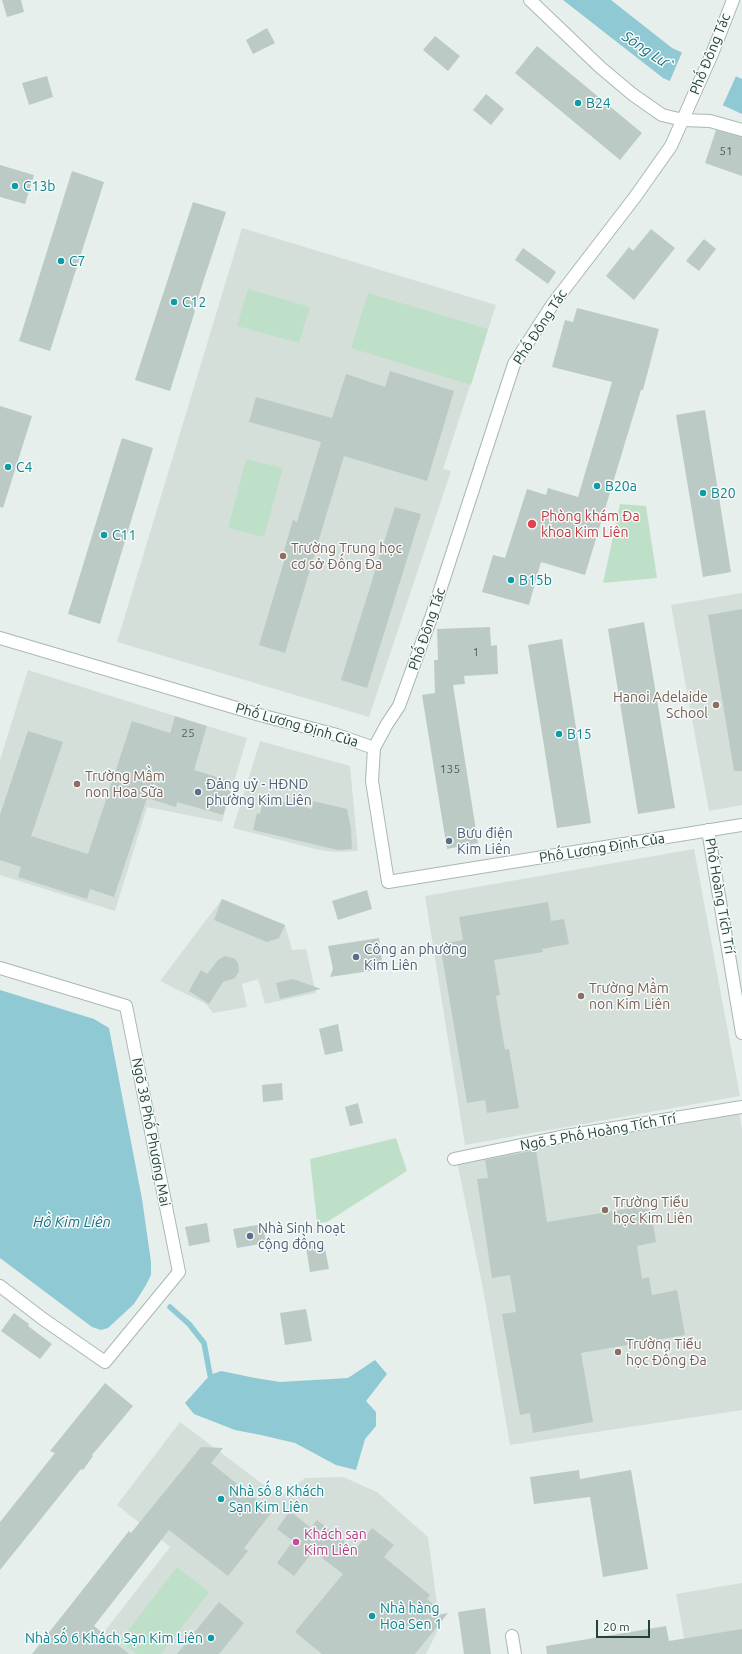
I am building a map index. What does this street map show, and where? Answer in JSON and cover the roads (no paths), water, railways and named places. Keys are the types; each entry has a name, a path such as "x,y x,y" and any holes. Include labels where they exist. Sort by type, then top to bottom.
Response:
{"street":[{"path":"530,0 600,67 632,94 662,115 683,120 710,121 742,130"},
{"name":"Phố Đông Tác","path":"374,748 399,706 432,615 514,364 552,305 672,146 712,54 733,0"},
{"name":"Phố Lương Định Của","path":"0,638 260,715 337,735 374,748 372,781 388,882 742,825"},
{"name":"Phố Hoàng Tích Trí","path":"708,830 742,1033"},
{"name":"Ngõ 38 Phố Phương Mai","path":"0,968 126,1006 179,1272 105,1362 43,1319 0,1286"},
{"name":"Ngõ 5 Phố Hoàng Tích Trí","path":"454,1159 560,1137 742,1107"},
{"path":"512,1636 515,1654"}],"water":[{"name":"Sông Lừ","path":"563,0 611,0 672,48 742,79 742,114 663,78"},
{"name":"Hồ Kim Liên","path":"0,990 94,1019 109,1028 142,1199 151,1262 151,1275 134,1304 108,1328 101,1330 92,1327 0,1258"},
{"path":"375,1360 387,1374 366,1401 376,1412 376,1426 365,1439 356,1470 336,1465 295,1443 235,1430 194,1414 185,1403 210,1375 221,1371 280,1382 348,1378"}],"waterway":[{"path":"170,1307 189,1324 204,1343 210,1375"}],"place":[{"name":"B24","path":"578,103"},
{"name":"C13b","path":"15,186"},
{"name":"C7","path":"61,261"},
{"name":"C12","path":"174,302"},
{"name":"C4","path":"8,467"},
{"name":"B20a","path":"597,486"},
{"name":"B20","path":"703,493"},
{"name":"Phòng khám Đa khoa Kim Liên","path":"532,524"},
{"name":"C11","path":"104,535"},
{"name":"Trường Trung học cơ sở Đống Đa","path":"283,556"},
{"name":"B15b","path":"511,580"},
{"name":"Hanoi Adelaide School","path":"716,705"},
{"name":"B15","path":"559,734"},
{"name":"Trường Mầm non Hoa Sữa","path":"77,784"},
{"name":"Đảng uỷ - HĐND phường Kim Liên","path":"198,792"},
{"name":"Bưu điện Kim Liên","path":"449,841"},
{"name":"Công an phường Kim Liên","path":"356,957"},
{"name":"Trường Mầm non Kim Liên","path":"581,996"},
{"name":"Trường Tiểu học Kim Liên","path":"605,1210"},
{"name":"Nhà Sinh hoạt cộng đồng","path":"250,1236"},
{"name":"Trường Tiểu học Đống Đa","path":"618,1352"},
{"name":"Nhà số 8 Khách Sạn Kim Liên","path":"221,1499"},
{"name":"Khách sạn Kim Liên","path":"296,1542"},
{"name":"Nhà hàng Hoa Sen 1","path":"372,1616"},
{"name":"Nhà số 6 Khách Sạn Kim Liên","path":"211,1638"}]}
